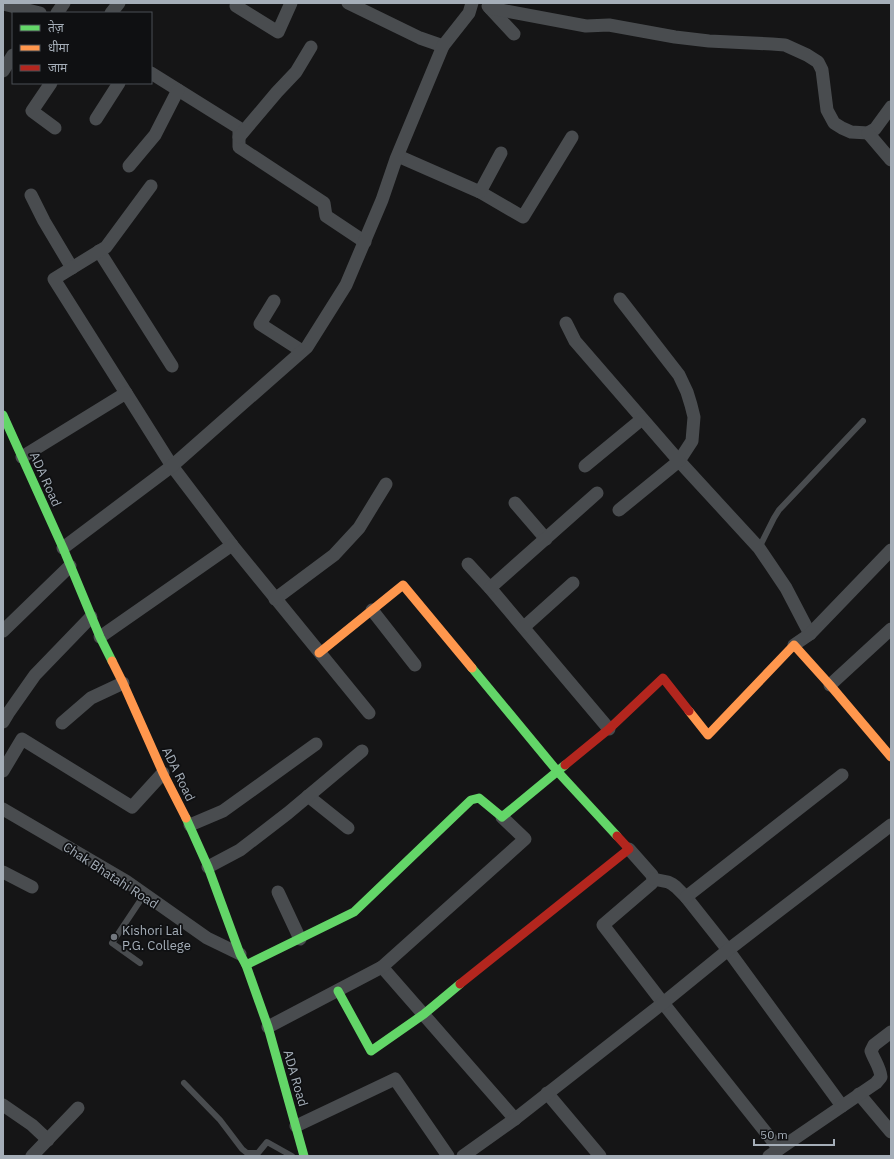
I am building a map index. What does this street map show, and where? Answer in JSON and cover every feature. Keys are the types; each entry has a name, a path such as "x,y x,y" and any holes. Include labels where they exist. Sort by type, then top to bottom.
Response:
{"street":[{"path":"57,12 64,3"},
{"path":"113,12 119,3"},
{"path":"236,6 278,32 291,3"},
{"path":"348,3 420,38 443,46"},
{"path":"63,548 172,466 307,347 346,285 365,242 443,46 469,13 472,3"},
{"path":"3,4 35,12"},
{"path":"488,6 514,34"},
{"path":"488,6 586,26 609,25 682,38 709,41 785,45 818,62 822,70 826,110 834,123 851,132 868,133 875,128 891,107"},
{"path":"239,137 296,72 311,47"},
{"path":"3,71 12,57"},
{"path":"152,74 239,128 239,147 324,203 326,216 365,242"},
{"path":"50,84 32,111 55,128"},
{"path":"96,119 118,84"},
{"path":"128,166 155,135 178,90"},
{"path":"868,133 891,160"},
{"path":"398,156 480,192 524,217 572,137"},
{"path":"480,192 501,153"},
{"path":"151,186 106,247 54,279 172,466 232,545 369,713"},
{"path":"31,196 44,222 72,268"},
{"path":"100,251 172,366"},
{"path":"619,510 679,462 692,441 694,417 687,392 676,370 620,299"},
{"path":"274,301 260,324 302,350"},
{"path":"566,323 575,341 679,462 759,548 786,588 810,634"},
{"path":"22,457 126,393"},
{"name":"ADA Road","path":"3,415 63,548 100,637 123,683 163,773 190,825 208,867 268,1027 304,1156"},
{"path":"585,466 642,419"},
{"path":"275,598 334,555 359,528 386,484"},
{"path":"490,588 597,493"},
{"path":"515,503 546,538"},
{"path":"100,637 232,545"},
{"path":"502,817 609,729 663,678 708,735 794,644 810,634 891,550"},
{"path":"468,564 524,627 609,729"},
{"path":"3,630 70,566"},
{"path":"524,627 573,584"},
{"path":"319,653 403,585 558,772 652,875 652,883 604,925 774,1152 876,1083 881,1077 880,1068 871,1051 874,1045 891,1032"},
{"path":"372,610 415,665"},
{"path":"3,722 35,675 91,616"},
{"path":"830,685 891,629"},
{"path":"794,644 891,757"},
{"path":"62,723 91,698 123,683"},
{"path":"3,771 22,739 132,808 163,773"},
{"path":"190,825 223,811 316,744"},
{"path":"208,867 240,850 288,813 362,751"},
{"path":"686,897 842,775"},
{"path":"308,796 348,828"},
{"path":"243,959 300,939 354,912 471,800 478,798 502,817 524,839 382,967 268,1027"},
{"name":"Chak Bhatahi Road","path":"3,809 126,881 207,938 243,959"},
{"path":"463,1156 515,1119 728,950 891,825"},
{"path":"338,991 370,1051 424,1014 489,960 629,850"},
{"path":"3,872 32,887"},
{"path":"653,879 672,884 686,897 728,950 842,1106"},
{"path":"278,892 300,939"},
{"path":"382,967 515,1119"},
{"path":"296,1126 395,1079 448,1156"},
{"path":"547,1093 600,1156"},
{"path":"859,1094 891,1132"},
{"path":"3,1105 32,1125 48,1140"},
{"path":"32,1156 78,1108"}],"lane":[{"path":"759,548 779,510 863,421"},
{"path":"140,963 112,943 144,895"},
{"path":"184,1083 220,1120 242,1149 247,1153 258,1153 267,1142 292,1156"}],"traffic: fast":[{"path":"3,415 63,548 100,637 112,661"},
{"path":"472,668 558,772 617,836"},
{"path":"246,965 354,912 471,800 479,798 502,817 565,765"},
{"path":"186,818 208,867 268,1027 304,1156"},
{"path":"338,991 371,1051 424,1014 460,984"}],"traffic: slow":[{"path":"319,653 403,585 472,668"},
{"path":"689,711 708,735 794,645 891,757"},
{"path":"112,661 163,773 186,818"}],"traffic: jam":[{"path":"565,765 609,729 663,678 689,711"},
{"path":"460,984 629,849 617,836"}],"place":[{"name":"Kishori Lal P.G. College","path":"114,937"}]}
